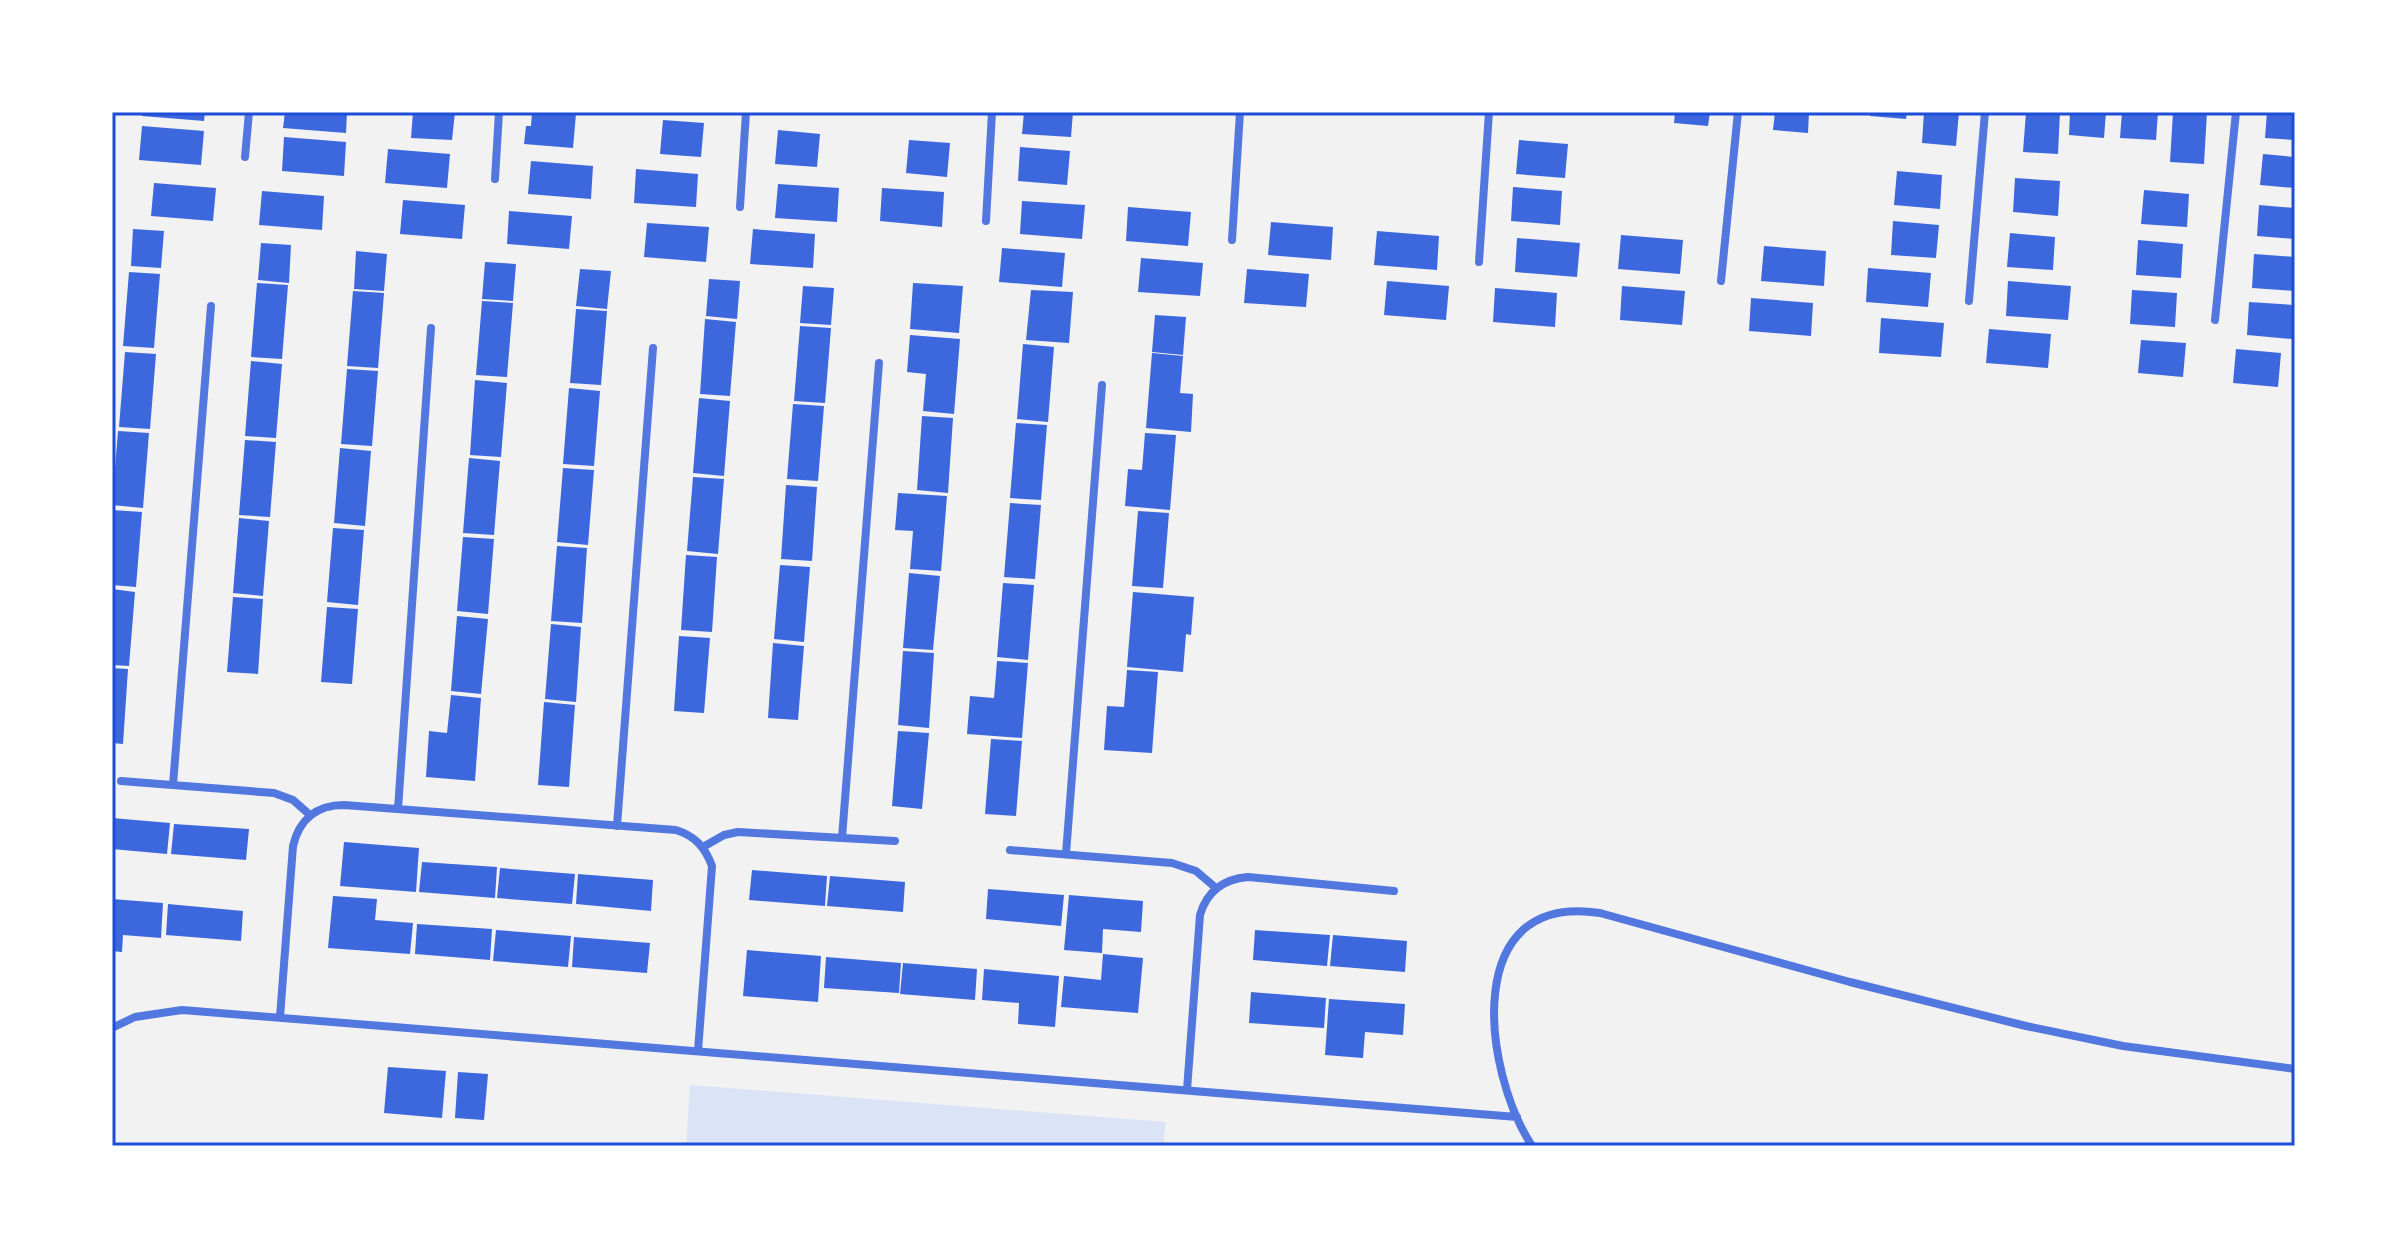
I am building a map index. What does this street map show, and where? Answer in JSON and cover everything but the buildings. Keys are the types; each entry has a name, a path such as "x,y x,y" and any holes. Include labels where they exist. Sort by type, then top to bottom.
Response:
{"street":[{"path":"245,157 249,112"},
{"path":"495,179 499,112"},
{"path":"740,207 746,112"},
{"path":"986,221 992,112"},
{"path":"1232,240 1240,112"},
{"path":"1479,262 1489,112"},
{"path":"1721,281 1738,112"},
{"path":"1969,301 1985,112"},
{"path":"2215,320 2236,112"},
{"path":"173,785 211,306"},
{"path":"398,809 431,328"},
{"path":"617,826 653,348"},
{"path":"842,838 879,363"},
{"path":"1066,854 1102,385"},
{"path":"121,781 274,793 293,800 310,815"},
{"path":"280,1017 293,846 296,834 310,815 332,805 676,830 696,839 712,866 698,1051"},
{"path":"703,847 724,835 738,832 895,841"},
{"path":"1010,850 1172,863 1196,871 1216,888"},
{"path":"1187,1090 1200,915 1203,905 1216,888 1226,881 1248,877 1394,891"},
{"path":"1532,1146 1517,1117 1500,1070 1494,1011 1499,969 1507,950 1519,934 1535,921 1578,909 2026,1026 2123,1046 2295,1069"},
{"path":"112,1028 135,1017 182,1010 1517,1117"}],"shaded area":[{"path":"690,1085 1166,1122 1163,1146 686,1146"}]}
